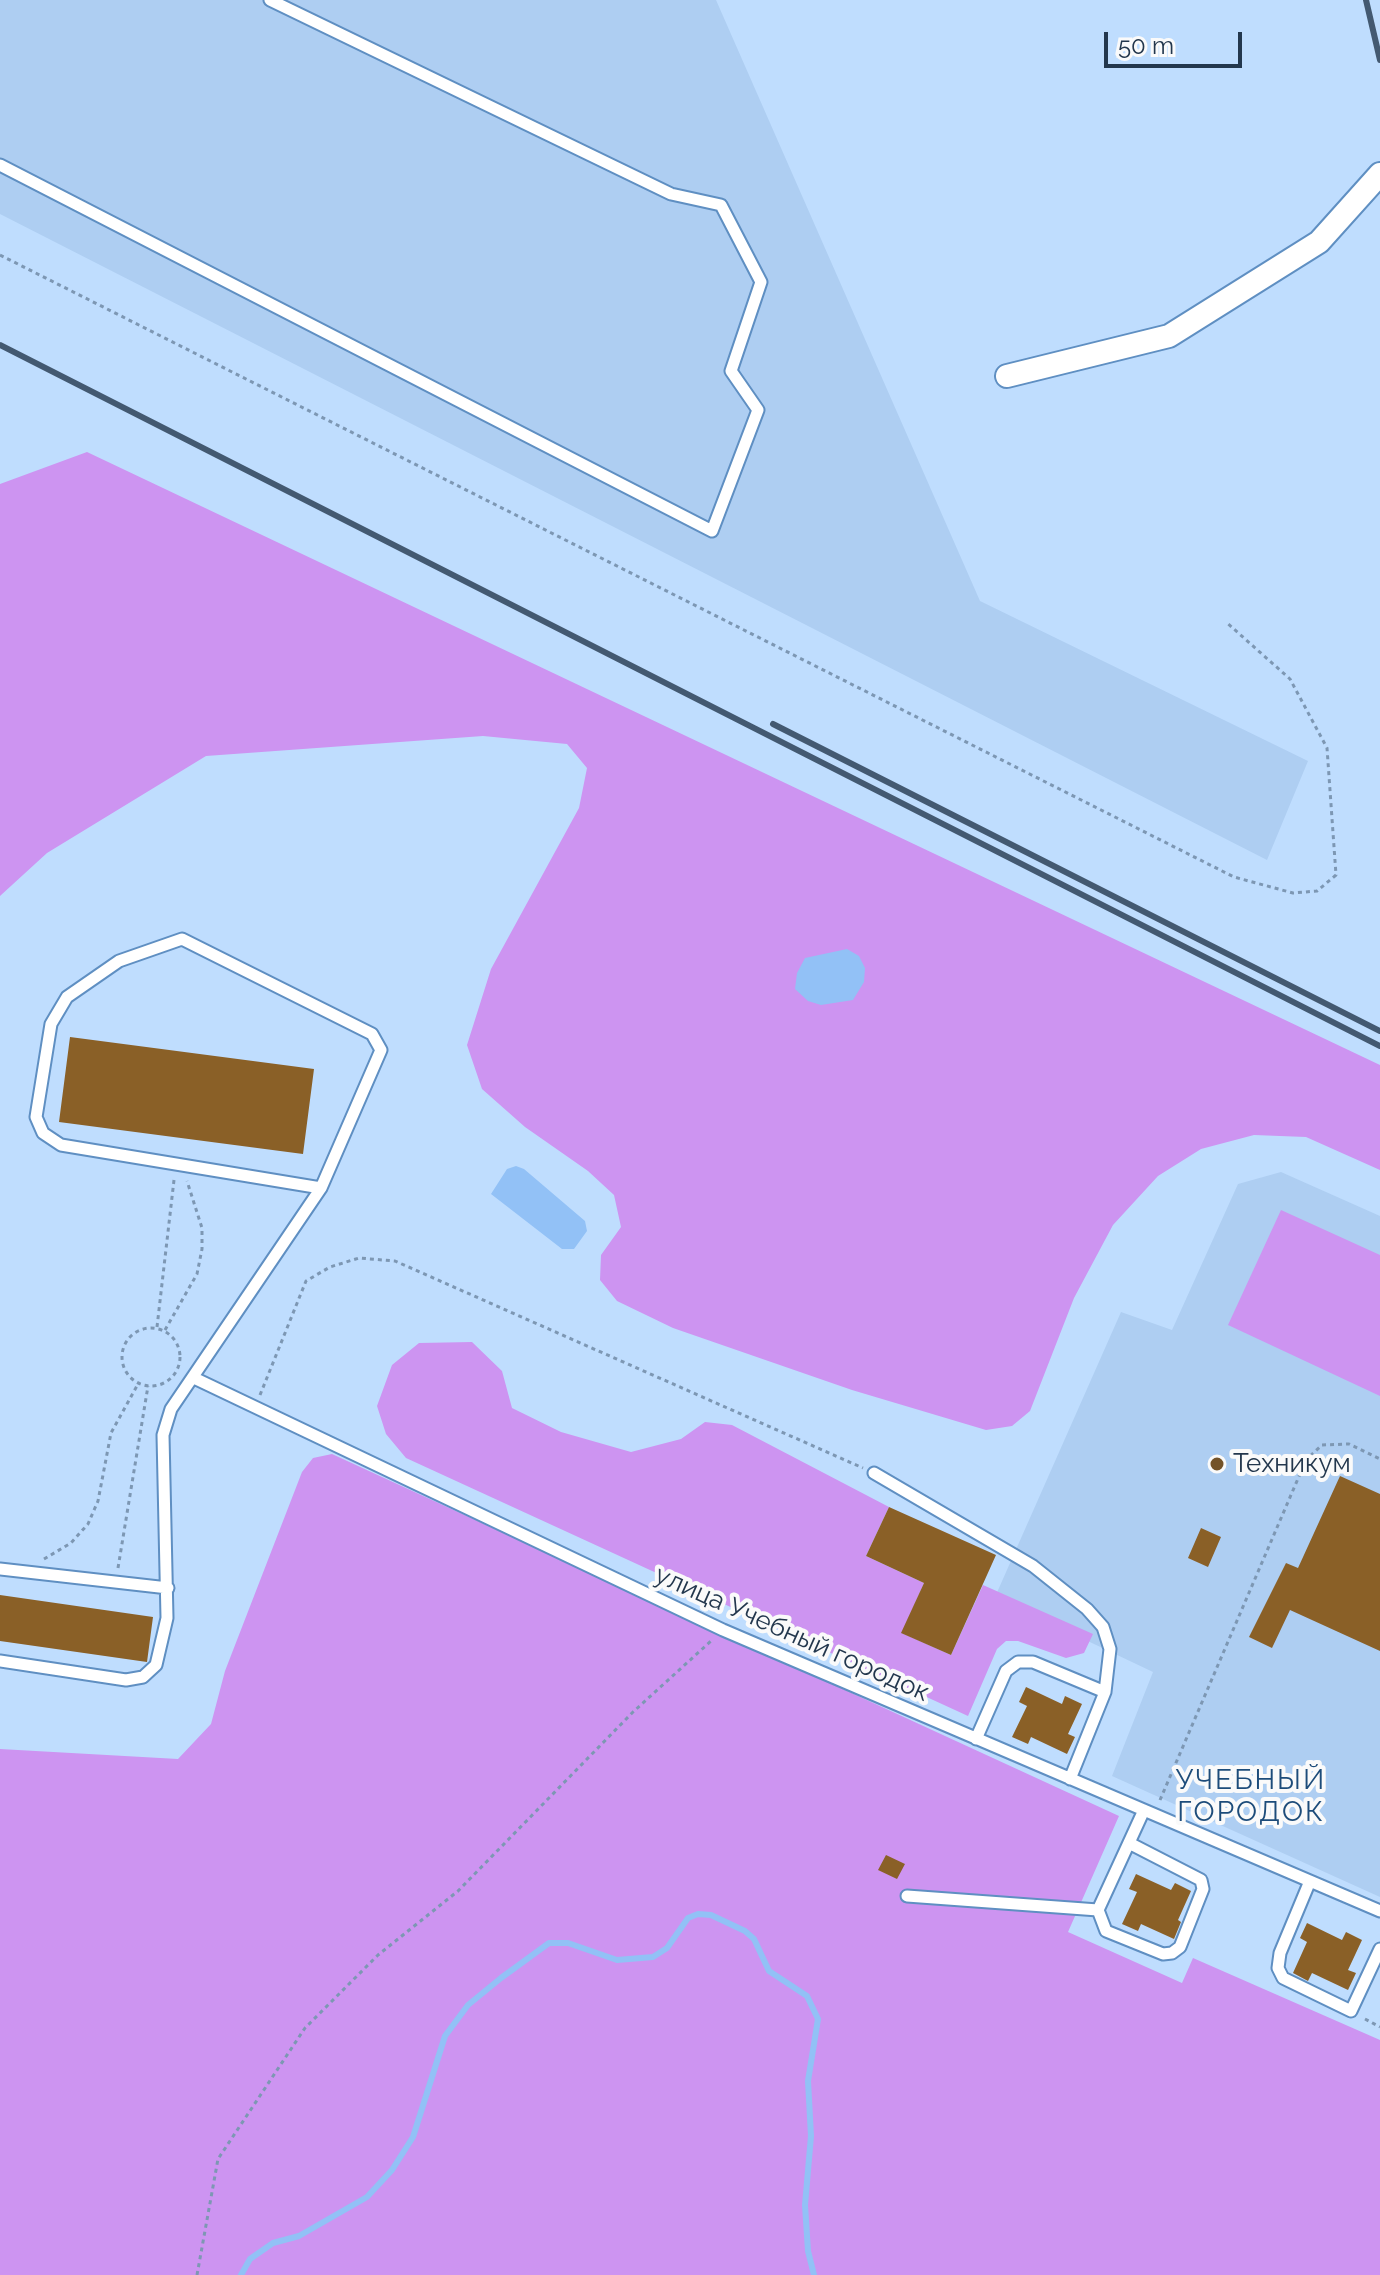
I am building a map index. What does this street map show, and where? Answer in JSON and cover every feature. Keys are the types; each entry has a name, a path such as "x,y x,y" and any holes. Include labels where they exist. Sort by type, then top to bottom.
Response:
{"street":[{"path":"1007,376 1169,336 1319,242 1380,174"}],"lane":[{"path":"0,165 712,531 758,410 731,371 761,282 721,205 671,194 270,0"},
{"path":"0,1661 126,1680 143,1677 156,1665 167,1618 163,1435 171,1409 321,1188 381,1050 372,1034 182,939 119,961 67,997 51,1024 36,1117 43,1133 61,1145 321,1188"},
{"name":"улица Учебный городок","path":"194,1378 723,1630 1380,1911"},
{"path":"874,1473 1033,1566 1087,1609 1103,1627 1110,1649 1105,1692 1070,1779"},
{"path":"0,1569 168,1588"},
{"path":"976,1739 1006,1671 1018,1662 1033,1662 1105,1692"},
{"path":"1129,1843 1201,1880 1203,1889 1180,1947 1172,1953 1163,1954 1106,1931 1098,1910 1129,1843 1149,1812"},
{"path":"1310,1881 1280,1953 1278,1968 1283,1978 1351,2011 1380,1949"},
{"path":"907,1896 1098,1910"}],"path":[{"path":"0,255 1234,877 1293,893 1317,891 1336,875 1327,748 1290,679 1226,622"},
{"path":"156,1328 176,1164"},
{"path":"164,1331 191,1285 202,1249 195,1201 176,1164"},
{"path":"255,1406 306,1281 330,1267 359,1258 395,1261 874,1473"},
{"path":"156,1328 164,1331 180,1349 180,1366 171,1379 148,1386 138,1384 125,1371 122,1352 125,1344 138,1331 156,1328"},
{"path":"25,1572 71,1543 88,1524 101,1489 111,1433 138,1384"},
{"path":"116,1581 148,1386"},
{"path":"1149,1812 1306,1460 1322,1445 1349,1444 1380,1459"},
{"path":"197,2275 218,2159 305,2028 378,1955 458,1891 633,1712 723,1630"},
{"path":"1351,2011 1380,2027"}],"shaded area":[{"path":"0,0 716,0 980,601 1308,761 1267,860 0,214"},
{"path":"87,452 1380,1065 1380,1170 1306,1137 1254,1135 1201,1149 1158,1176 1113,1225 1074,1298 1030,1411 1012,1426 986,1430 852,1390 673,1328 617,1301 600,1280 601,1255 621,1227 614,1195 588,1171 525,1127 482,1089 467,1045 491,969 579,808 587,768 567,744 483,736 206,756 47,853 0,896 0,484"},
{"path":"847,949 859,956 865,968 864,982 853,1000 821,1005 808,1001 795,989 797,973 805,958"},
{"path":"516,1166 524,1169 585,1221 587,1231 574,1249 562,1249 491,1194 507,1169"},
{"name":"Техникум","path":"1281,1172 1380,1216 1380,1897 1112,1776 1153,1672 995,1597 1121,1312 1172,1330 1238,1184"},
{"path":"1281,1210 1380,1255 1380,1396 1228,1325"},
{"path":"472,1342 502,1371 512,1408 561,1432 631,1452 681,1439 705,1422 732,1425 889,1507 866,1556 924,1583 902,1633 951,1655 983,1585 1093,1634 1084,1653 1066,1658 1018,1641 1006,1641 997,1649 968,1716 406,1458 386,1434 377,1406 392,1365 419,1343"},
{"path":"332,1454 1119,1816 1068,1932 1182,1983 1193,1958 1380,2040 1380,2275 0,2275 0,1749 178,1759 211,1724 225,1671 302,1472 313,1458"}],"building":[{"path":"70,1037 314,1069 303,1154 59,1122"},
{"path":"1340,1476 1380,1494 1380,1651 1290,1610 1272,1648 1249,1637 1286,1563 1298,1568"},
{"path":"889,1507 996,1555 951,1655 901,1633 924,1583 866,1556"},
{"path":"1201,1528 1221,1537 1208,1567 1188,1558"},
{"path":"0,1595 153,1617 147,1662 0,1641"},
{"path":"1026,1687 1062,1704 1065,1696 1082,1704 1068,1734 1075,1737 1067,1754 1031,1737 1028,1744 1012,1737 1027,1706 1019,1702"},
{"path":"886,1855 905,1864 897,1879 878,1870"},
{"path":"1136,1874 1171,1890 1175,1883 1191,1891 1178,1920 1181,1922 1174,1939 1141,1924 1138,1931 1122,1924 1137,1892 1129,1889"},
{"path":"1307,1923 1342,1940 1346,1932 1362,1940 1348,1970 1356,1973 1348,1990 1312,1973 1308,1981 1293,1973 1307,1942 1300,1938"}],"waterway":[{"path":"241,2275 250,2259 273,2243 299,2236 367,2197 392,2170 413,2137 445,2036 468,2005 501,1978 549,1943 568,1943 617,1960 653,1957 667,1948 688,1918 698,1914 711,1915 745,1931 754,1939 769,1971 807,1996 818,2019 808,2081 811,2136 805,2205 808,2251 814,2275"}],"railway":[{"path":"1366,0 1380,60"},
{"path":"0,345 1380,1046"},
{"path":"773,724 1380,1031"}],"place":[{"name":"Техникум","path":"1217,1464"}],"district":[{"name":"УЧЕБНЫЙ ГОРОДОК","path":"1251,1797"}]}
